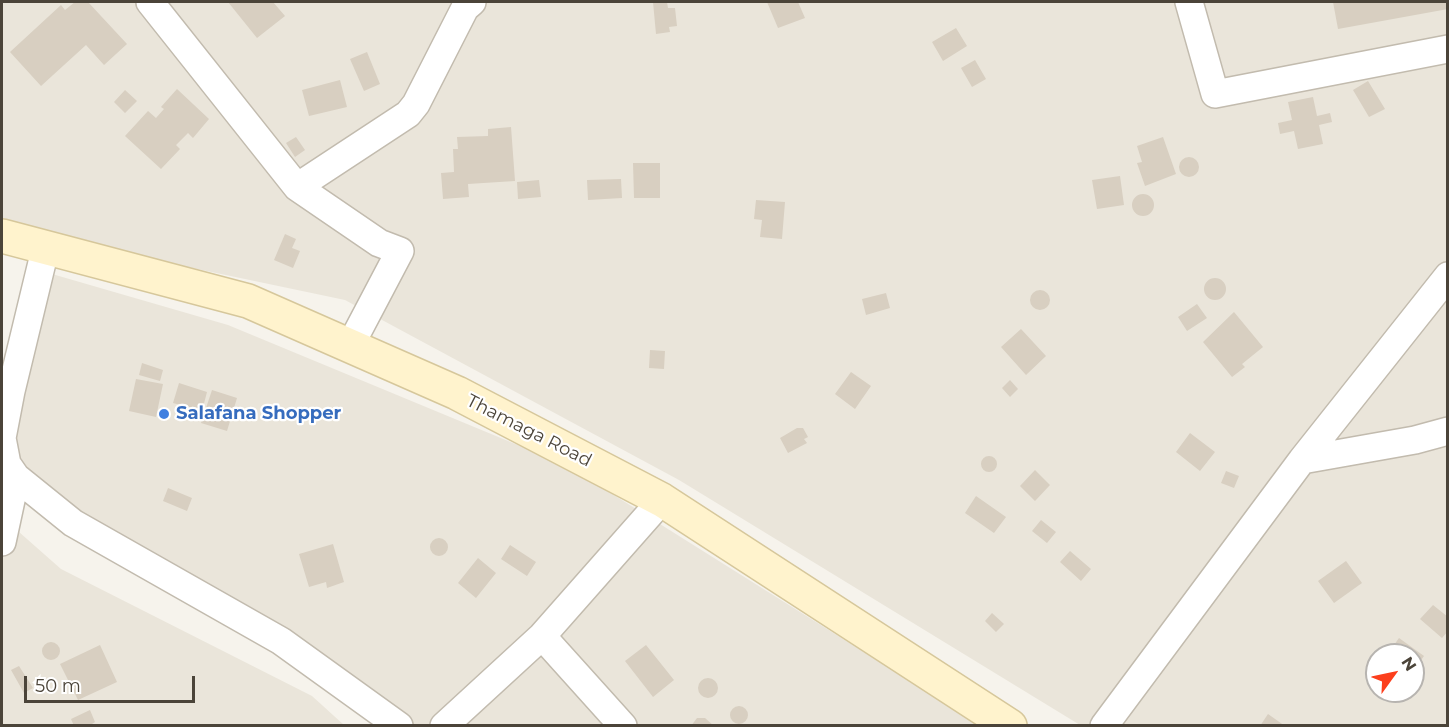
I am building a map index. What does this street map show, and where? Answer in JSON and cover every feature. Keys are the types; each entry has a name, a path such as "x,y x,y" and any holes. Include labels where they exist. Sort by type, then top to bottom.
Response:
{"main road":[{"name":"Thamaga Road","path":"2,236 248,301 458,393 662,500 1005,724"}],"street":[{"path":"150,2 297,187 379,243 400,251 350,346"},
{"path":"1189,2 1215,94 1448,49"},
{"path":"297,187 408,114 416,104 468,4"},
{"path":"46,246 11,391 2,439 7,464 16,477 73,523 281,641 399,726"},
{"path":"1104,726 1302,460 1448,276"},
{"path":"1302,460 1415,440 1448,431"},
{"path":"2,542 16,477"},
{"path":"444,726 542,636 662,500"},
{"path":"542,636 623,726"}],"shaded area":[{"path":"2,2 1447,2 1447,725 1080,725 679,480 345,300 2,228"},
{"path":"52,274 228,325 566,465 980,725 406,725 45,493 6,451"},
{"path":"2,517 61,569 312,696 344,725 2,725"}],"building":[{"path":"75,2 88,2 127,44 104,65 86,45 41,86 10,52 61,5 65,10"},
{"path":"228,2 273,2 285,16 257,38"},
{"path":"653,2 667,2 668,8 675,8 677,26 669,27 670,32 656,34"},
{"path":"767,2 798,2 805,18 778,28"},
{"path":"1333,2 1448,2 1448,9 1338,29"},
{"path":"956,28 967,46 943,61 932,42"},
{"path":"367,52 380,84 364,91 350,59"},
{"path":"975,60 986,79 972,87 961,68"},
{"path":"340,80 347,107 309,116 302,90"},
{"path":"1368,81 1385,109 1369,117 1353,90"},
{"path":"177,89 209,119 193,138 188,133 176,145 180,149 161,169 125,136 148,111 156,118 164,109 161,107"},
{"path":"125,90 137,101 125,113 114,102"},
{"path":"1313,97 1317,116 1330,113 1332,122 1319,125 1323,144 1298,149 1294,131 1280,134 1278,123 1292,120 1288,102"},
{"path":"511,127 515,181 468,184 469,197 443,199 441,173 454,172 453,149 458,149 457,137 488,136 488,129"},
{"path":"296,137 305,150 295,157 286,143"},
{"path":"1163,137 1176,174 1145,186 1137,163 1142,162 1137,146"},
{"path":"1189,157 1196,160 1199,167 1196,174 1189,177 1182,174 1179,167 1182,160"},
{"path":"633,163 660,163 660,198 634,198"},
{"path":"1120,176 1124,205 1097,209 1092,180"},
{"path":"621,179 622,198 588,200 587,180"},
{"path":"539,180 541,197 518,199 517,182"},
{"path":"1143,194 1151,197 1154,205 1151,213 1143,216 1135,213 1132,205 1135,197"},
{"path":"756,200 785,202 782,239 760,237 762,220 754,219"},
{"path":"285,234 296,239 292,248 300,251 293,268 274,260"},
{"path":"1215,278 1223,281 1226,289 1223,297 1215,300 1207,297 1204,289 1207,281"},
{"path":"1040,290 1047,293 1050,300 1047,307 1040,310 1033,307 1030,300 1033,293"},
{"path":"886,293 890,308 866,315 862,299"},
{"path":"1197,304 1207,318 1187,331 1178,317"},
{"path":"1234,312 1263,347 1242,364 1245,367 1232,377 1203,342"},
{"path":"1021,329 1046,356 1026,375 1001,347"},
{"path":"650,350 665,351 664,369 649,368"},
{"path":"142,363 163,370 160,381 139,375"},
{"path":"851,372 871,386 855,409 835,394"},
{"path":"136,379 163,384 156,417 129,411"},
{"path":"1010,380 1018,389 1010,397 1002,388"},
{"path":"179,383 207,392 202,411 173,403"},
{"path":"212,390 237,398 227,431 201,423"},
{"path":"797,428 803,428 808,437 804,439 807,443 788,453 780,438"},
{"path":"1190,433 1215,452 1200,471 1176,452"},
{"path":"989,456 995,458 997,464 995,470 989,472 983,470 981,464 983,458"},
{"path":"1035,470 1050,485 1035,501 1020,486"},
{"path":"1226,471 1239,476 1234,488 1221,483"},
{"path":"168,488 192,498 187,511 163,501"},
{"path":"976,496 1006,517 994,533 965,513"},
{"path":"1041,520 1056,532 1047,543 1032,531"},
{"path":"439,538 445,541 448,547 445,553 439,556 433,553 430,547 433,541"},
{"path":"333,544 344,582 327,588 326,582 309,587 299,554"},
{"path":"510,545 536,562 527,576 501,559"},
{"path":"1070,551 1091,569 1081,581 1060,562"},
{"path":"478,558 496,573 476,598 458,583"},
{"path":"1346,561 1362,583 1334,603 1318,581"},
{"path":"1433,605 1448,617 1448,631 1442,638 1420,619"},
{"path":"992,613 1004,624 996,632 985,621"},
{"path":"1399,638 1406,643 1395,643"},
{"path":"51,642 57,645 60,651 57,657 51,660 45,657 42,651 45,645"},
{"path":"100,645 117,682 78,700 60,664"},
{"path":"646,645 674,680 653,697 625,661"},
{"path":"19,666 33,688 24,693 11,670"},
{"path":"708,678 715,681 718,688 715,695 708,698 701,695 698,688 701,681"},
{"path":"735,706 743,706 748,711 746,722 735,724 730,719 730,711"},
{"path":"90,710 95,722 89,726 74,726 71,719"},
{"path":"1268,714 1285,726 1260,726"},
{"path":"697,718 705,718 714,726 691,726"}],"place":[{"name":"Salafana Shopper","path":"164,414"}]}
